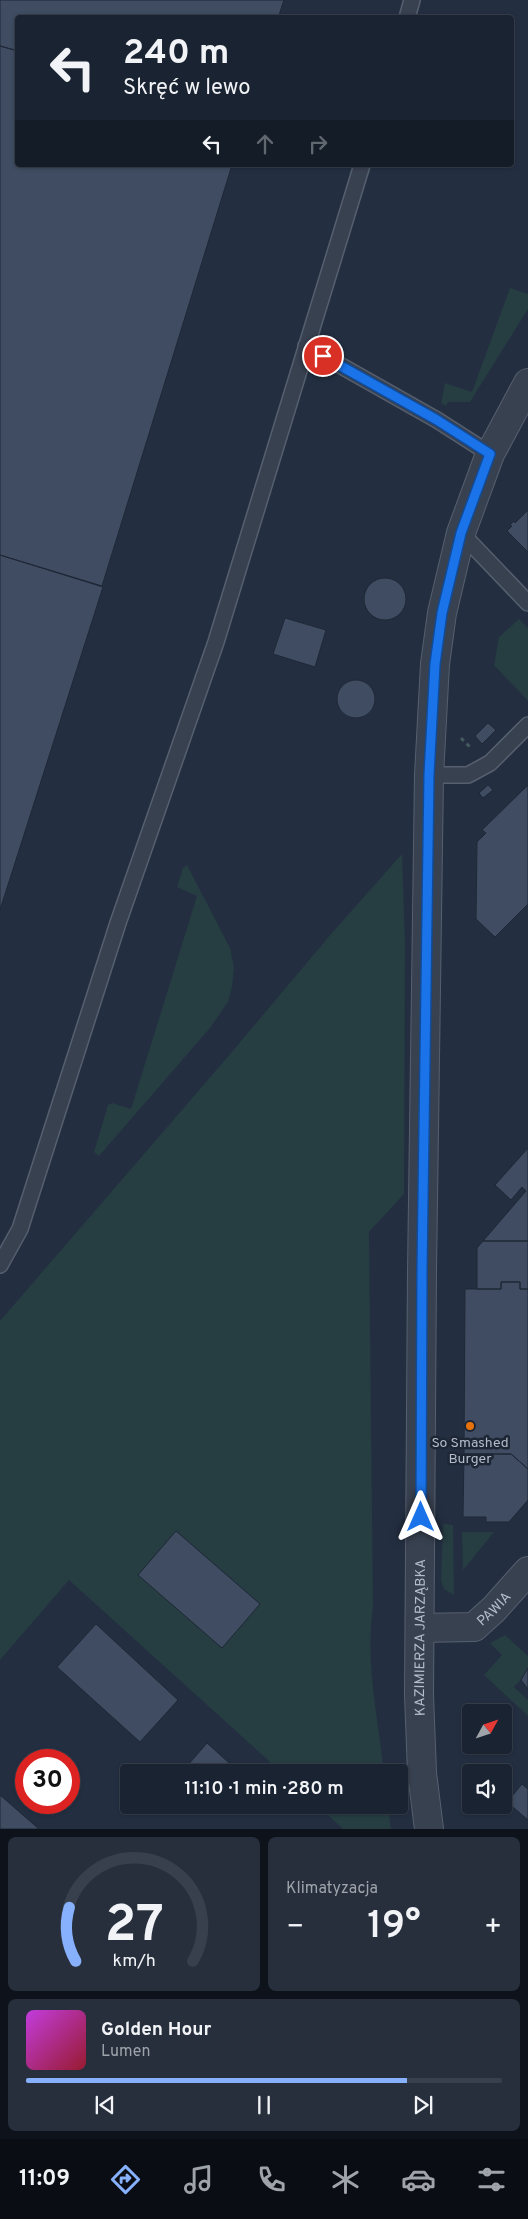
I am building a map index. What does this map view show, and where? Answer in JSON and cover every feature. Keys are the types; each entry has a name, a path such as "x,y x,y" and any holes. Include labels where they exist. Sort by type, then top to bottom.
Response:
{"street":[{"name":"KAZIMIERZA JARZĄBKA","path":"429,1829 420,1734 420,1628 422,1271 429,775 435,664 440,630 461,533 490,454 528,382"},
{"name":"PAWIA","path":"420,1628 474,1627 494,1609 528,1571"}],"lane":[{"path":"407,15 412,0"},
{"path":"0,1265 20,1229 118,923 216,642 361,167"},
{"path":"306,346 437,420 490,454"},
{"path":"461,533 528,603"},
{"path":"429,775 468,774 490,763 528,725"}],"green space":[{"path":"510,288 528,294 528,309 470,402 448,402 446,406 441,403 445,383 472,392"},
{"path":"519,619 528,628 528,701 494,665 499,637"},
{"path":"402,854 405,943 404,1194 369,1232 373,1607 370,1648 373,1690 383,1764 272,1764 69,1580 0,1660 0,1321 331,934"},
{"path":"187,865 230,948 234,967 228,1002 210,1028 99,1156 94,1152 108,1105 112,1103 131,1109 197,896 177,887 183,868"},
{"path":"443,1524 453,1525 454,1595 444,1589 441,1581"},
{"path":"462,1532 494,1532 463,1570"},
{"path":"505,1635 528,1656 528,1672 514,1687 528,1700 528,1716 484,1675 502,1655 490,1643"},
{"path":"327,1814 389,1814 391,1829 343,1829"}],"building":[{"path":"0,0 284,0 279,15 15,15 15,50 0,46"},
{"path":"0,46 15,50 15,167 231,167 102,586 0,555"},
{"path":"528,510 528,552 507,531 514,521 515,523"},
{"path":"0,555 103,587 0,910"},
{"path":"385,578 400,584 406,599 400,614 385,620 370,614 364,599 370,584"},
{"path":"285,618 326,630 315,667 273,654"},
{"path":"356,680 370,685 375,699 370,713 356,718 342,713 337,699 342,685"},
{"path":"488,723 496,730 482,744 475,736"},
{"path":"488,785 493,790 483,798 479,793"},
{"path":"528,785 528,904 495,937 476,919 477,842 486,833 482,830"},
{"path":"528,1148 528,1241 483,1241 526,1191 522,1187 511,1200 495,1185"},
{"path":"483,1241 528,1241 528,1289 520,1289 520,1282 501,1282 501,1289 477,1289 477,1248"},
{"path":"501,1282 520,1282 520,1289 528,1289 528,1469 511,1454 464,1454 465,1289 501,1289"},
{"path":"464,1454 511,1454 528,1469 528,1500 509,1522 486,1522 486,1517 463,1517"},
{"path":"176,1531 260,1604 222,1648 138,1575"},
{"path":"96,1624 178,1700 140,1742 57,1667"},
{"path":"528,1668 528,1689 521,1680"},
{"path":"207,1743 230,1764 189,1764"},
{"path":"522,1784 528,1789 528,1820 512,1806 512,1796"},
{"path":"0,1795 15,1808 15,1814 22,1814 39,1829 0,1829"}],"place":[{"name":"So Smashed Burger","path":"470,1426"}],"route":[{"path":"323,356 437,420 490,454 474,494 452,566 442,613 435,664 429,775 422,1271 421,1517"}]}
